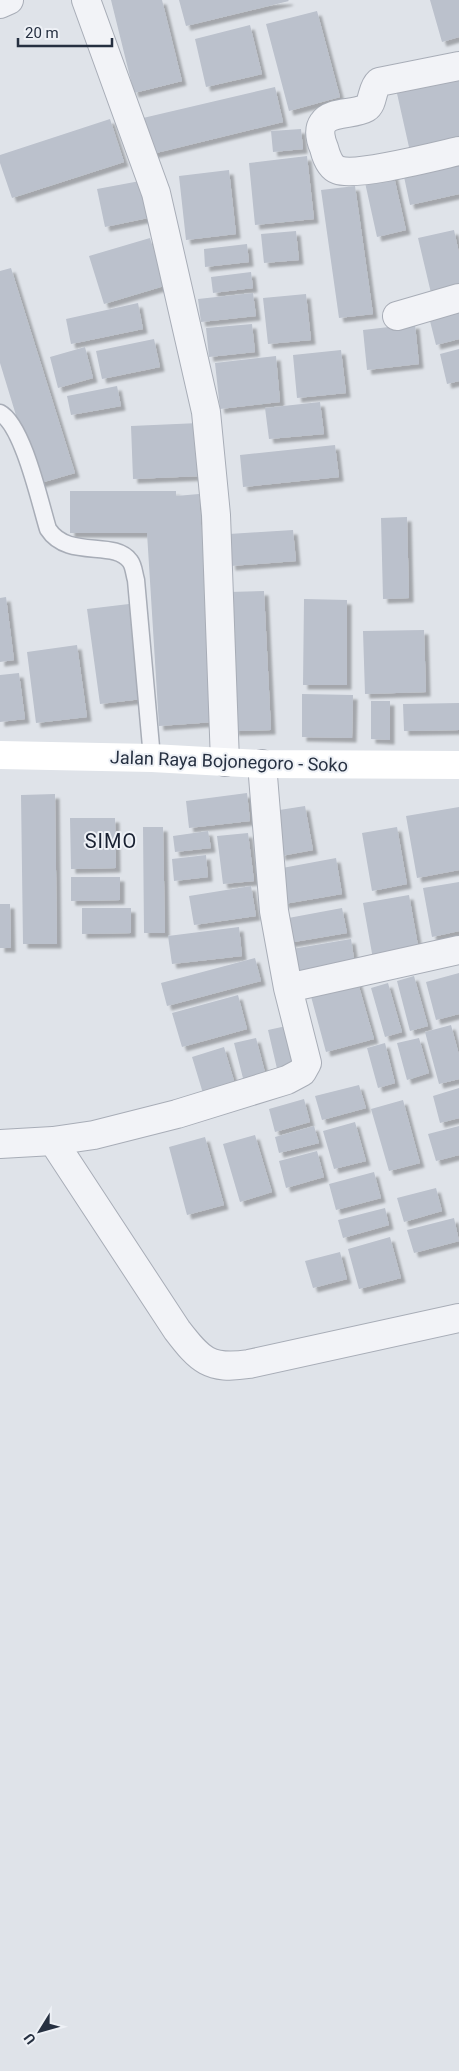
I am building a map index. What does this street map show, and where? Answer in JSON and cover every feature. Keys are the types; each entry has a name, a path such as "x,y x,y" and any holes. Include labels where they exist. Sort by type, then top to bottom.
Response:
{"main road":[{"name":"Jalan Raya Bojonegoro - Soko","path":"0,755 152,758 262,764 459,764"}],"street":[{"path":"0,4 10,0"},
{"path":"86,0 156,193 206,412 216,515 225,762"},
{"path":"459,66 379,82 374,86 369,106 364,110 327,118 320,127 320,137 325,153 330,163 339,170 361,171 459,151"},
{"path":"397,316 459,298"},
{"path":"0,1144 53,1141 94,1136 186,1112 262,1089 300,1074 307,1063 288,988 274,911 262,764"},
{"path":"288,988 459,950"},
{"path":"53,1141 178,1330 195,1352 211,1364 227,1366 249,1364 459,1318"}],"lane":[{"path":"0,413 6,416 12,424 20,440 48,529 52,536 65,544 123,555 132,564 136,580 152,758"}],"building":[{"path":"111,0 162,0 182,81 134,93"},
{"path":"179,0 288,0 289,1 186,26"},
{"path":"430,0 459,0 459,37 442,42"},
{"path":"317,11 340,97 289,111 266,24"},
{"path":"250,25 262,74 206,87 195,39"},
{"path":"459,75 459,145 411,156 396,89"},
{"path":"275,87 283,122 152,154 143,118"},
{"path":"110,119 124,162 12,198 0,163 0,155"},
{"path":"301,129 303,149 273,152 271,131"},
{"path":"307,156 314,219 255,225 249,163"},
{"path":"459,161 459,194 410,205 403,172"},
{"path":"229,170 236,234 186,240 179,176"},
{"path":"393,172 406,230 377,237 364,178"},
{"path":"140,181 148,218 105,227 97,189"},
{"path":"355,186 373,314 339,318 321,190"},
{"path":"454,230 459,253 459,286 431,293 418,238"},
{"path":"296,231 299,260 264,263 261,234"},
{"path":"150,238 164,286 104,304 89,256"},
{"path":"247,244 249,262 205,267 204,249"},
{"path":"11,268 75,473 37,484 0,363 0,271"},
{"path":"251,272 253,288 213,293 211,277"},
{"path":"253,293 256,316 201,322 198,299"},
{"path":"306,294 311,340 268,344 263,298"},
{"path":"138,303 143,329 71,344 66,319"},
{"path":"459,309 459,339 436,345 429,317"},
{"path":"252,324 255,352 209,357 206,328"},
{"path":"415,324 419,364 367,370 363,330"},
{"path":"154,339 160,367 102,379 96,351"},
{"path":"85,347 93,378 58,388 50,357"},
{"path":"459,349 459,381 447,384 440,354"},
{"path":"341,350 346,393 297,398 293,355"},
{"path":"276,356 280,402 220,409 215,363"},
{"path":"117,386 121,406 71,415 67,396"},
{"path":"320,402 324,434 269,439 265,408"},
{"path":"199,423 202,476 133,479 131,426"},
{"path":"335,445 339,477 243,487 240,455"},
{"path":"70,491 176,491 176,496 199,494 214,722 159,726 147,533 70,533"},
{"path":"407,517 409,598 383,599 381,518"},
{"path":"293,530 296,561 231,566 229,534"},
{"path":"264,591 271,730 234,731 229,592"},
{"path":"6,597 14,660 0,662 0,598"},
{"path":"304,599 347,600 347,685 303,685"},
{"path":"129,604 142,699 100,704 87,609"},
{"path":"424,630 426,692 365,694 363,631"},
{"path":"77,645 87,717 36,723 27,652"},
{"path":"19,673 25,719 0,722 0,675"},
{"path":"302,694 353,695 352,738 302,737"},
{"path":"371,701 390,701 390,740 371,739"},
{"path":"459,703 459,730 404,731 403,704"},
{"path":"247,793 250,821 189,828 186,801"},
{"path":"55,794 57,944 23,944 21,795"},
{"path":"305,806 313,850 281,856 273,811"},
{"path":"459,807 459,870 417,878 406,816"},
{"path":"70,818 115,818 116,868 71,869"},
{"path":"143,827 163,827 165,933 144,933"},
{"path":"397,827 407,884 372,891 362,833"},
{"path":"208,831 211,848 175,852 173,836"},
{"path":"248,833 254,881 223,884 217,836"},
{"path":"206,855 208,877 174,881 172,859"},
{"path":"336,858 342,894 284,904 277,869"},
{"path":"71,877 120,877 120,900 71,901"},
{"path":"459,882 459,931 432,937 423,888"},
{"path":"251,886 256,916 194,925 189,896"},
{"path":"409,895 419,951 373,959 363,903"},
{"path":"0,904 10,904 11,948 0,948"},
{"path":"82,908 131,908 131,933 82,934"},
{"path":"342,908 347,933 288,943 283,919"},
{"path":"239,927 242,956 172,964 168,936"},
{"path":"351,939 355,965 290,976 286,950"},
{"path":"255,958 261,981 167,1006 161,983"},
{"path":"459,973 459,1014 436,1020 426,982"},
{"path":"356,976 374,1039 326,1052 309,989"},
{"path":"414,976 428,1026 410,1031 397,981"},
{"path":"388,983 402,1032 385,1037 371,988"},
{"path":"238,995 247,1029 182,1047 172,1013"},
{"path":"291,1025 301,1068 278,1073 268,1030"},
{"path":"451,1025 459,1055 459,1079 439,1084 425,1032"},
{"path":"256,1038 267,1080 245,1086 234,1043"},
{"path":"419,1038 429,1073 407,1080 397,1043"},
{"path":"385,1043 395,1083 378,1088 367,1048"},
{"path":"224,1047 237,1091 205,1100 192,1057"},
{"path":"359,1085 366,1108 322,1120 315,1096"},
{"path":"459,1088 459,1118 440,1123 433,1096"},
{"path":"304,1099 310,1122 275,1132 269,1109"},
{"path":"403,1100 420,1163 389,1171 371,1109"},
{"path":"355,1122 366,1161 334,1169 323,1131"},
{"path":"314,1126 319,1143 279,1153 275,1137"},
{"path":"459,1126 459,1155 436,1161 428,1134"},
{"path":"255,1135 272,1192 240,1202 223,1144"},
{"path":"205,1137 224,1205 187,1215 169,1147"},
{"path":"317,1151 324,1177 286,1188 279,1161"},
{"path":"374,1172 381,1198 336,1210 329,1184"},
{"path":"436,1188 442,1211 404,1222 397,1198"},
{"path":"385,1208 389,1225 343,1238 338,1220"},
{"path":"454,1218 459,1241 414,1253 407,1230"},
{"path":"390,1237 401,1278 359,1289 348,1249"},
{"path":"340,1252 347,1279 313,1288 305,1261"}],"district":[{"name":"SIMO","path":"111,841"}]}
